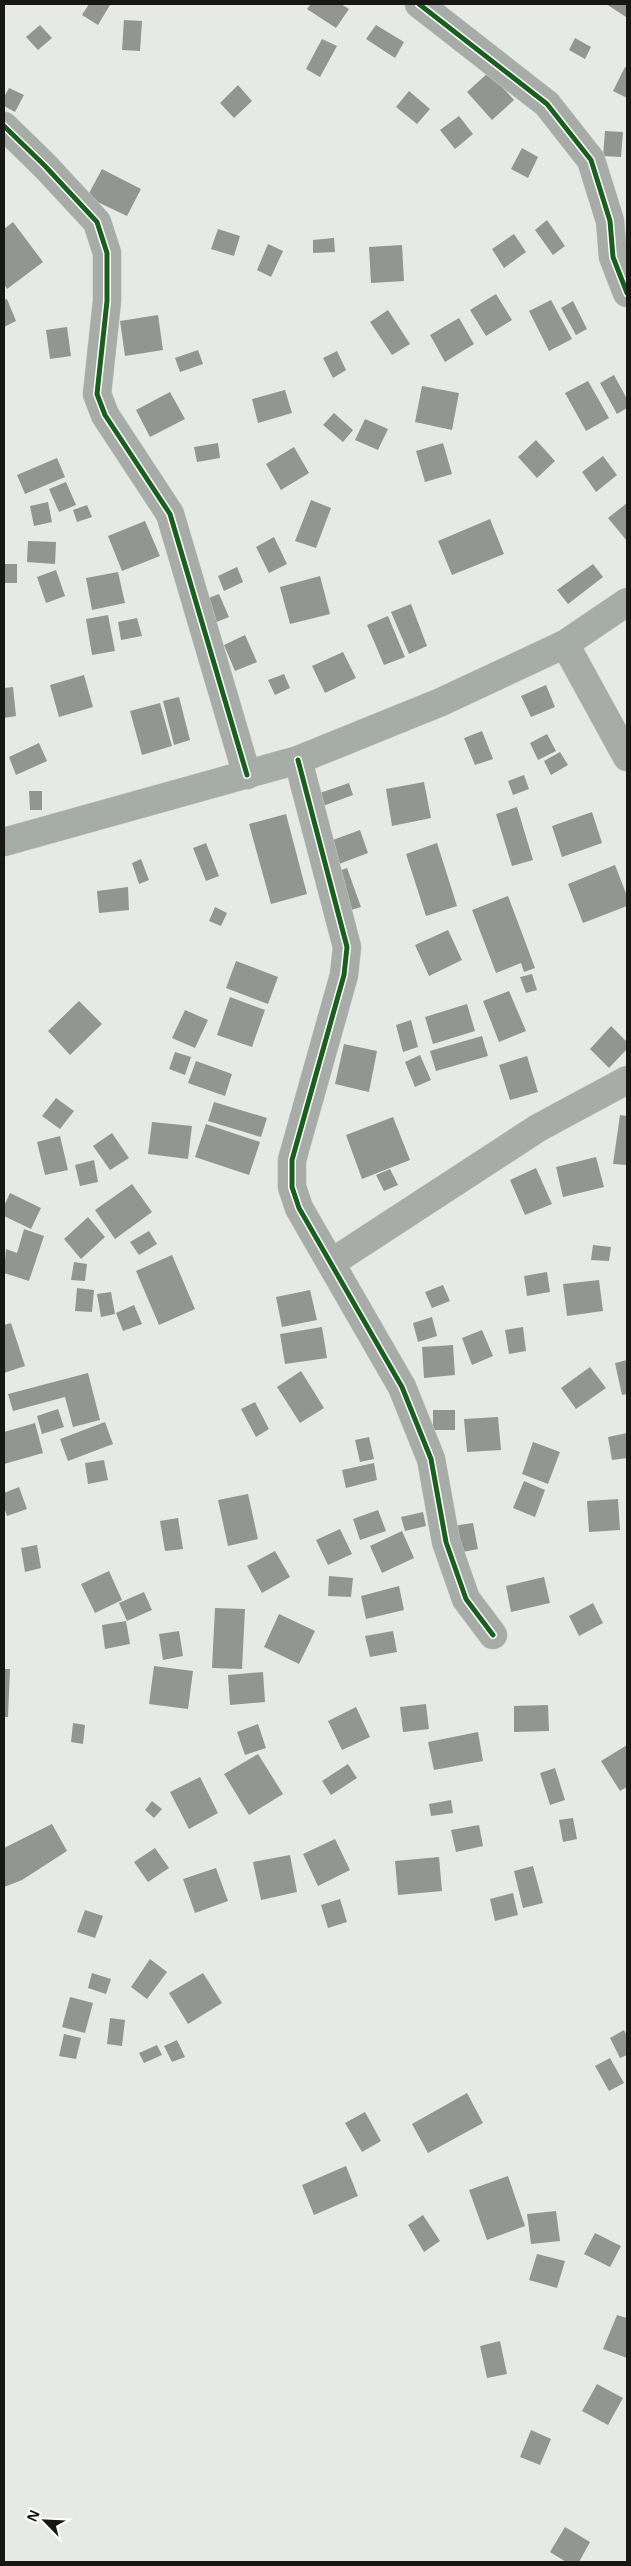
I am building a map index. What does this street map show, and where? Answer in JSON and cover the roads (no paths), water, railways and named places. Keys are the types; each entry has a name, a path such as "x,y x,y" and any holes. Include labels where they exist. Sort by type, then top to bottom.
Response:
{"street":[{"path":"419,4 547,104 591,160 610,221 613,257 627,293"},
{"path":"4,126 45,166 97,222 108,253 107,301 97,394 105,415 170,514 247,775"},
{"path":"4,842 298,760 441,702 565,644 627,602"},
{"path":"565,644 627,757"},
{"path":"298,760 347,947 344,975 292,1160 292,1187 299,1208 402,1386 431,1459 446,1542 466,1600 493,1635"},
{"path":"331,1264 538,1128 627,1080"}]}
